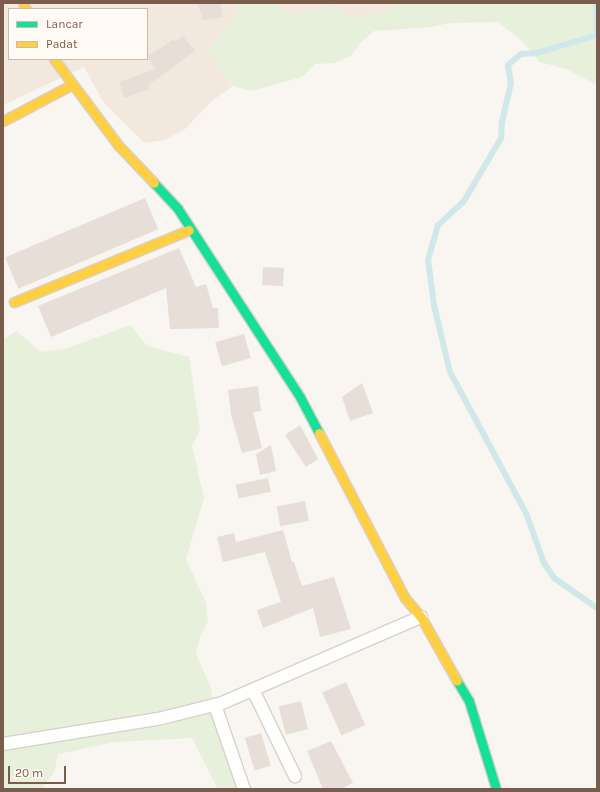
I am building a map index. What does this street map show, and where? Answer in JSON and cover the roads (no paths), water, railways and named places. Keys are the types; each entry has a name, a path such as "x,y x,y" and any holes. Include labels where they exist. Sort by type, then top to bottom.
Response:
{"street":[{"path":"55,60 71,85 118,146 170,198 300,397 405,598 420,617 469,701 496,789"},
{"path":"3,121 71,85"},
{"path":"14,302 190,230"}],"lane":[{"path":"3,744 158,719 215,705 253,690 420,617"},
{"path":"253,690 295,776"},
{"path":"215,705 244,789"}],"waterway":[{"path":"596,3 597,32"},
{"path":"597,35 537,53 521,54 508,65 511,83 502,121 501,138 464,201 438,225 428,260 434,305 450,372 526,513 544,563 554,578 597,608"}]}
